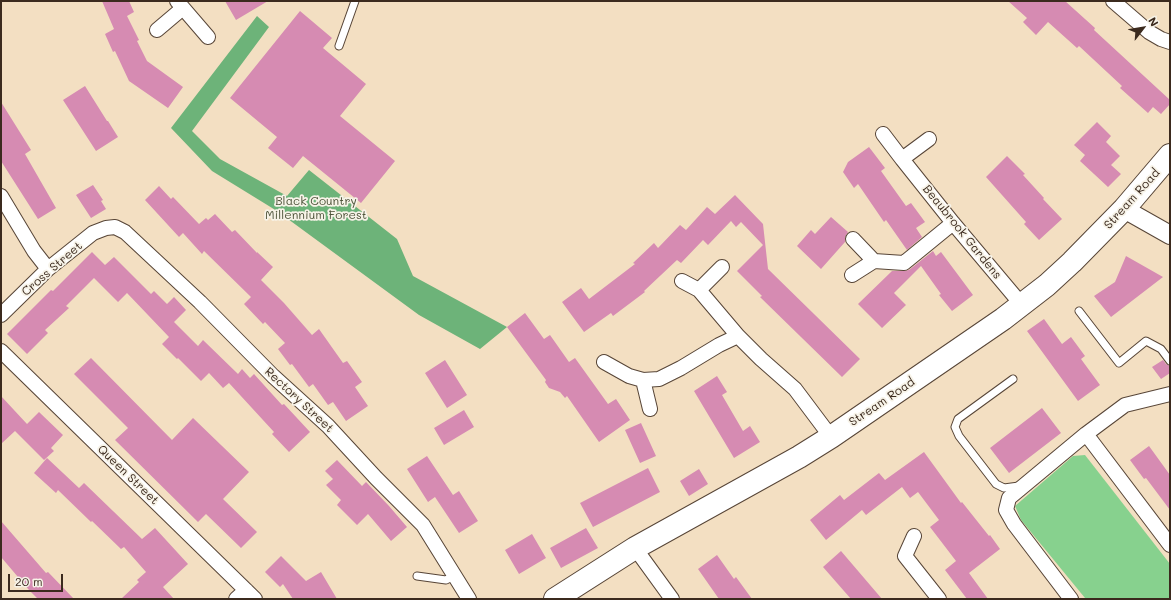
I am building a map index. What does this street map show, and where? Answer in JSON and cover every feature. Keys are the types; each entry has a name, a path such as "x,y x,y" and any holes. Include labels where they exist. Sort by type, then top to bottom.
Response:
{"highway":[{"name":"Stream Road","path":"555,599 635,548 799,457 831,437 1022,305 1072,262 1124,209 1170,155"}],"street":[{"path":"1113,1 1149,32 1170,42"},
{"path":"157,30 180,4 208,37"},
{"name":"Beaubrook Gardens","path":"883,134 953,223 1022,305"},
{"path":"902,159 929,139"},
{"path":"1,196 34,251 48,269"},
{"path":"1124,209 1170,235"},
{"path":"852,275 874,261 904,263 953,223"},
{"name":"Rectory Street","path":"106,228 115,227 125,232 200,302 273,376 328,426 423,526 469,599"},
{"name":"Cross Street","path":"1,315 48,269 93,233 106,228"},
{"path":"853,239 874,261"},
{"path":"699,290 722,267"},
{"path":"682,281 699,290 738,336 761,359 794,388 831,437"},
{"path":"604,362 629,376 643,380 659,379 681,368 718,345 738,336"},
{"name":"Queen Street","path":"1,352 246,596"},
{"path":"643,380 650,409"},
{"path":"1071,599 1014,524 1006,510 1009,498 1086,434 1125,405 1170,394"},
{"path":"1086,434 1170,545"},
{"path":"914,536 905,556 939,599"},
{"path":"635,548 672,599"}],"lane":[{"path":"339,46 355,1"},
{"path":"1079,311 1118,363 1146,342 1161,349 1170,361"},
{"path":"1013,379 958,419 955,427 959,436 996,484 1004,488 1024,486"},
{"path":"417,576 446,580 454,576"}],"green space":[{"name":"Black Country Millennium Forest","path":"257,16 269,27 192,131 220,159 287,196 309,170 397,239 413,276 507,327 480,349 419,315 277,211 212,171 171,128"},
{"path":"1085,455 1170,564 1170,599 1085,598 1021,520 1015,506 1073,456"}],"building":[{"path":"102,1 129,1 134,12 127,16 139,40 137,41 147,61 183,87 168,108 129,81 105,34 114,29"},
{"path":"225,1 268,1 236,20"},
{"path":"1008,1 1065,1 1095,28 1094,30 1170,100 1170,104 1161,114 1153,107 1148,113 1120,88 1122,86 1079,46 1077,48 1048,22 1036,35 1023,22 1027,18"},
{"path":"300,11 332,38 323,48 366,84 340,116 395,161 361,203 303,156 293,168 268,148 277,137 230,98"},
{"path":"85,86 118,137 96,151 63,100"},
{"path":"1,102 31,150 25,154 56,208 38,219 1,161"},
{"path":"1097,122 1111,136 1106,142 1120,156 1111,165 1121,174 1108,187 1080,161 1085,155 1074,145"},
{"path":"869,147 885,168 881,171 906,206 911,203 925,222 916,228 922,237 907,250 886,220 884,222 858,184 854,188 843,172 848,162"},
{"path":"1007,156 1025,174 1023,175 1062,219 1039,240 1024,224 1026,222 986,177"},
{"path":"93,185 103,200 101,201 106,209 91,218 76,195"},
{"path":"159,186 171,199 173,197 199,224 206,218 208,220 215,214 232,232 235,230 273,267 261,280 284,303 312,335 319,329 343,363 347,361 362,382 355,387 368,406 346,421 333,402 328,405 313,384 309,387 292,364 290,365 278,349 285,343 265,322 263,324 244,304 251,297 204,251 202,254 183,233 179,237 145,200"},
{"path":"735,195 763,224 768,269 860,359 842,377 760,297 762,296 737,271 763,245 741,222 736,227 731,221 708,245 703,240 681,263 677,260 644,291 645,292 613,316 611,313 584,332 562,302 581,288 589,299 635,264 633,263 654,243 658,248 680,225 686,230 707,207 715,214"},
{"path":"831,217 848,232 845,237 845,242 821,269 797,246 811,230 815,234"},
{"path":"933,251 936,256 941,252 973,295 952,311 939,295 941,294 921,266 894,293 906,305 882,328 858,304 892,271 909,270"},
{"path":"92,252 105,265 114,257 151,294 154,291 167,304 174,297 186,310 174,322 198,346 203,340 238,374 242,369 250,378 254,374 282,405 284,404 310,432 289,452 272,434 274,432 229,383 223,388 209,373 201,381 162,344 169,337 127,293 118,302 94,278 66,306 69,308 45,330 48,333 27,354 7,334"},
{"path":"1126,256 1163,277 1111,317 1094,296 1115,282"},
{"path":"525,313 544,339 550,335 569,362 575,358 608,404 616,399 630,420 599,442 567,396 565,398 560,392 549,388 545,382 546,380 507,327"},
{"path":"1044,319 1062,344 1071,337 1085,356 1081,359 1100,385 1078,401 1027,331"},
{"path":"91,358 172,440 193,418 249,472 223,499 257,532 241,548 206,514 198,522 115,440 128,428 74,374"},
{"path":"445,360 467,395 447,408 425,373"},
{"path":"1163,360 1170,366 1170,373 1161,379 1152,367"},
{"path":"717,376 727,392 722,395 743,431 750,426 760,442 734,458 694,391"},
{"path":"1,396 27,424 39,412 63,435 51,448 54,451 44,460 15,431 1,444"},
{"path":"1042,408 1061,433 1009,473 990,448"},
{"path":"464,410 474,427 444,445 434,428"},
{"path":"641,423 656,456 640,463 625,430"},
{"path":"1149,446 1170,475 1170,510 1146,478 1144,479 1130,460"},
{"path":"924,452 961,503 962,502 989,536 990,535 1000,549 969,573 988,599 967,599 945,570 956,561 930,527 939,520 918,492 910,498 902,487 866,515 862,510 826,540 810,520 840,495 844,500 879,473 885,480"},
{"path":"427,456 453,495 459,491 478,521 459,533 435,497 428,502 407,469"},
{"path":"47,458 79,488 84,483 142,539 155,528 188,564 163,587 174,599 121,599 139,582 137,580 146,572 124,547 121,549 58,490 56,493 34,473"},
{"path":"337,460 362,486 366,482 407,527 391,541 368,514 357,525 337,505 341,500 326,485 333,479 325,471"},
{"path":"648,468 660,492 593,527 580,503"},
{"path":"699,469 708,484 689,496 680,481"},
{"path":"1,521 46,573 48,572 74,599 38,599 29,590 1,557"},
{"path":"586,528 598,548 561,568 550,548"},
{"path":"532,534 546,558 519,574 505,550"},
{"path":"841,551 882,599 851,599 823,567"},
{"path":"717,555 734,579 736,577 752,599 719,599 698,569"},
{"path":"281,556 306,581 321,572 337,599 293,599 283,584 280,587 265,572"}]}
